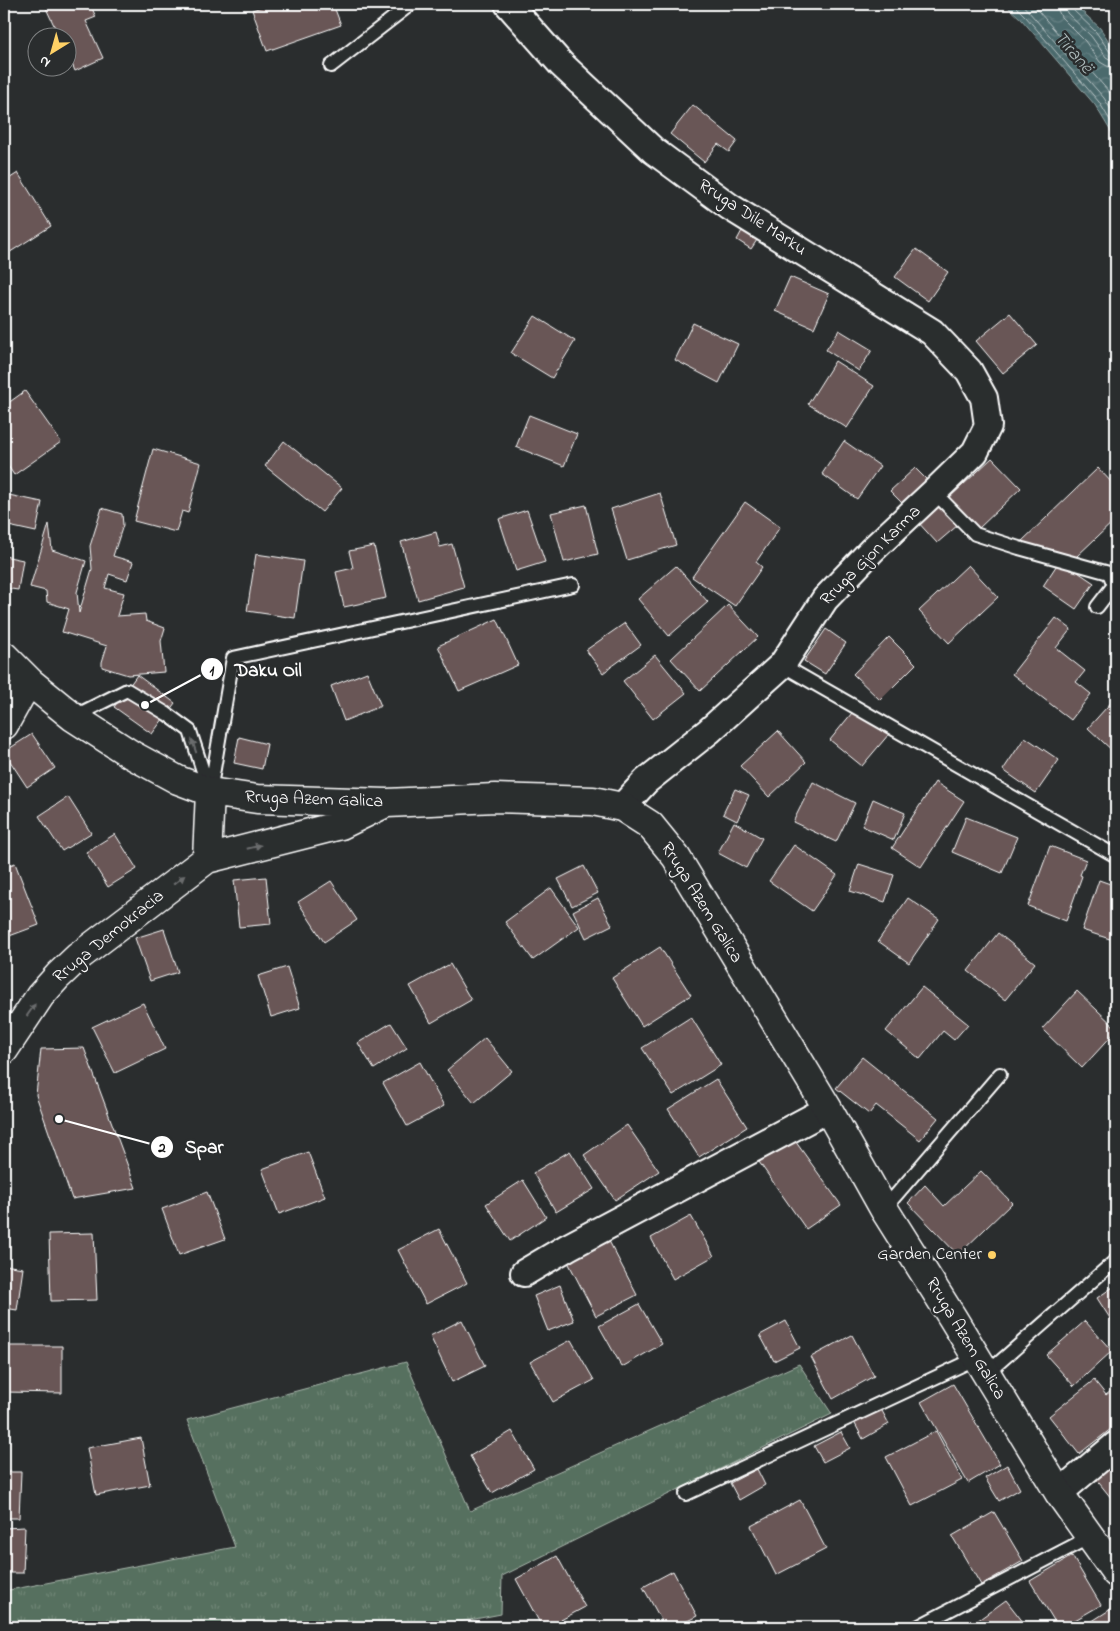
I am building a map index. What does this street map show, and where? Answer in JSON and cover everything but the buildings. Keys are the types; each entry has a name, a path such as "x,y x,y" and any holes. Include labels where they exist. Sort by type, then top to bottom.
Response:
{"main road":[{"name":"Rruga Azem Galica","path":"4,656 18,691 73,717 132,755 178,780 210,792 257,799 387,803 504,799 593,801 622,807 650,825 676,857 828,1109 884,1209 1059,1493 1116,1573"},
{"path":"4,725 18,691"},
{"path":"207,859 210,792"},
{"name":"Rruga Demokracia","path":"4,1050 40,996 78,957 207,859 341,825 387,803"}],"street":[{"name":"Rruga Dile Marku","path":"508,4 561,64 654,151 730,207 932,332 969,371 984,398 988,426"},
{"name":"Rruga Gjon Karma","path":"622,807 646,781 709,731 782,665 825,599 872,550 975,452 988,426"},
{"path":"524,1273 568,1247 828,1109"},
{"path":"1059,1493 1116,1445"}],"lane":[{"path":"331,66 411,4"},
{"path":"934,492 976,534 1109,573 1114,585 1097,607"},
{"path":"210,792 233,658 573,585"},
{"path":"782,665 1116,856"},
{"path":"73,717 127,690 167,714 190,731 210,792"},
{"path":"884,1209 1000,1074"},
{"path":"686,1494 982,1366 1116,1260"},
{"path":"917,1627 1090,1537"}],"green space":[{"path":"406,1362 470,1511 799,1364 832,1414 502,1576 501,1614 433,1627 4,1627 4,1591 235,1547 187,1420"}],"water":[{"name":"Tiranë","path":"1005,4 1074,4 1100,28 1116,52 1116,140 1095,105 1022,20"}],"place":[{"name":"Daku Oil","path":"145,705"},
{"name":"Spar","path":"59,1119"},
{"name":"Garden Center","path":"992,1255"}]}
